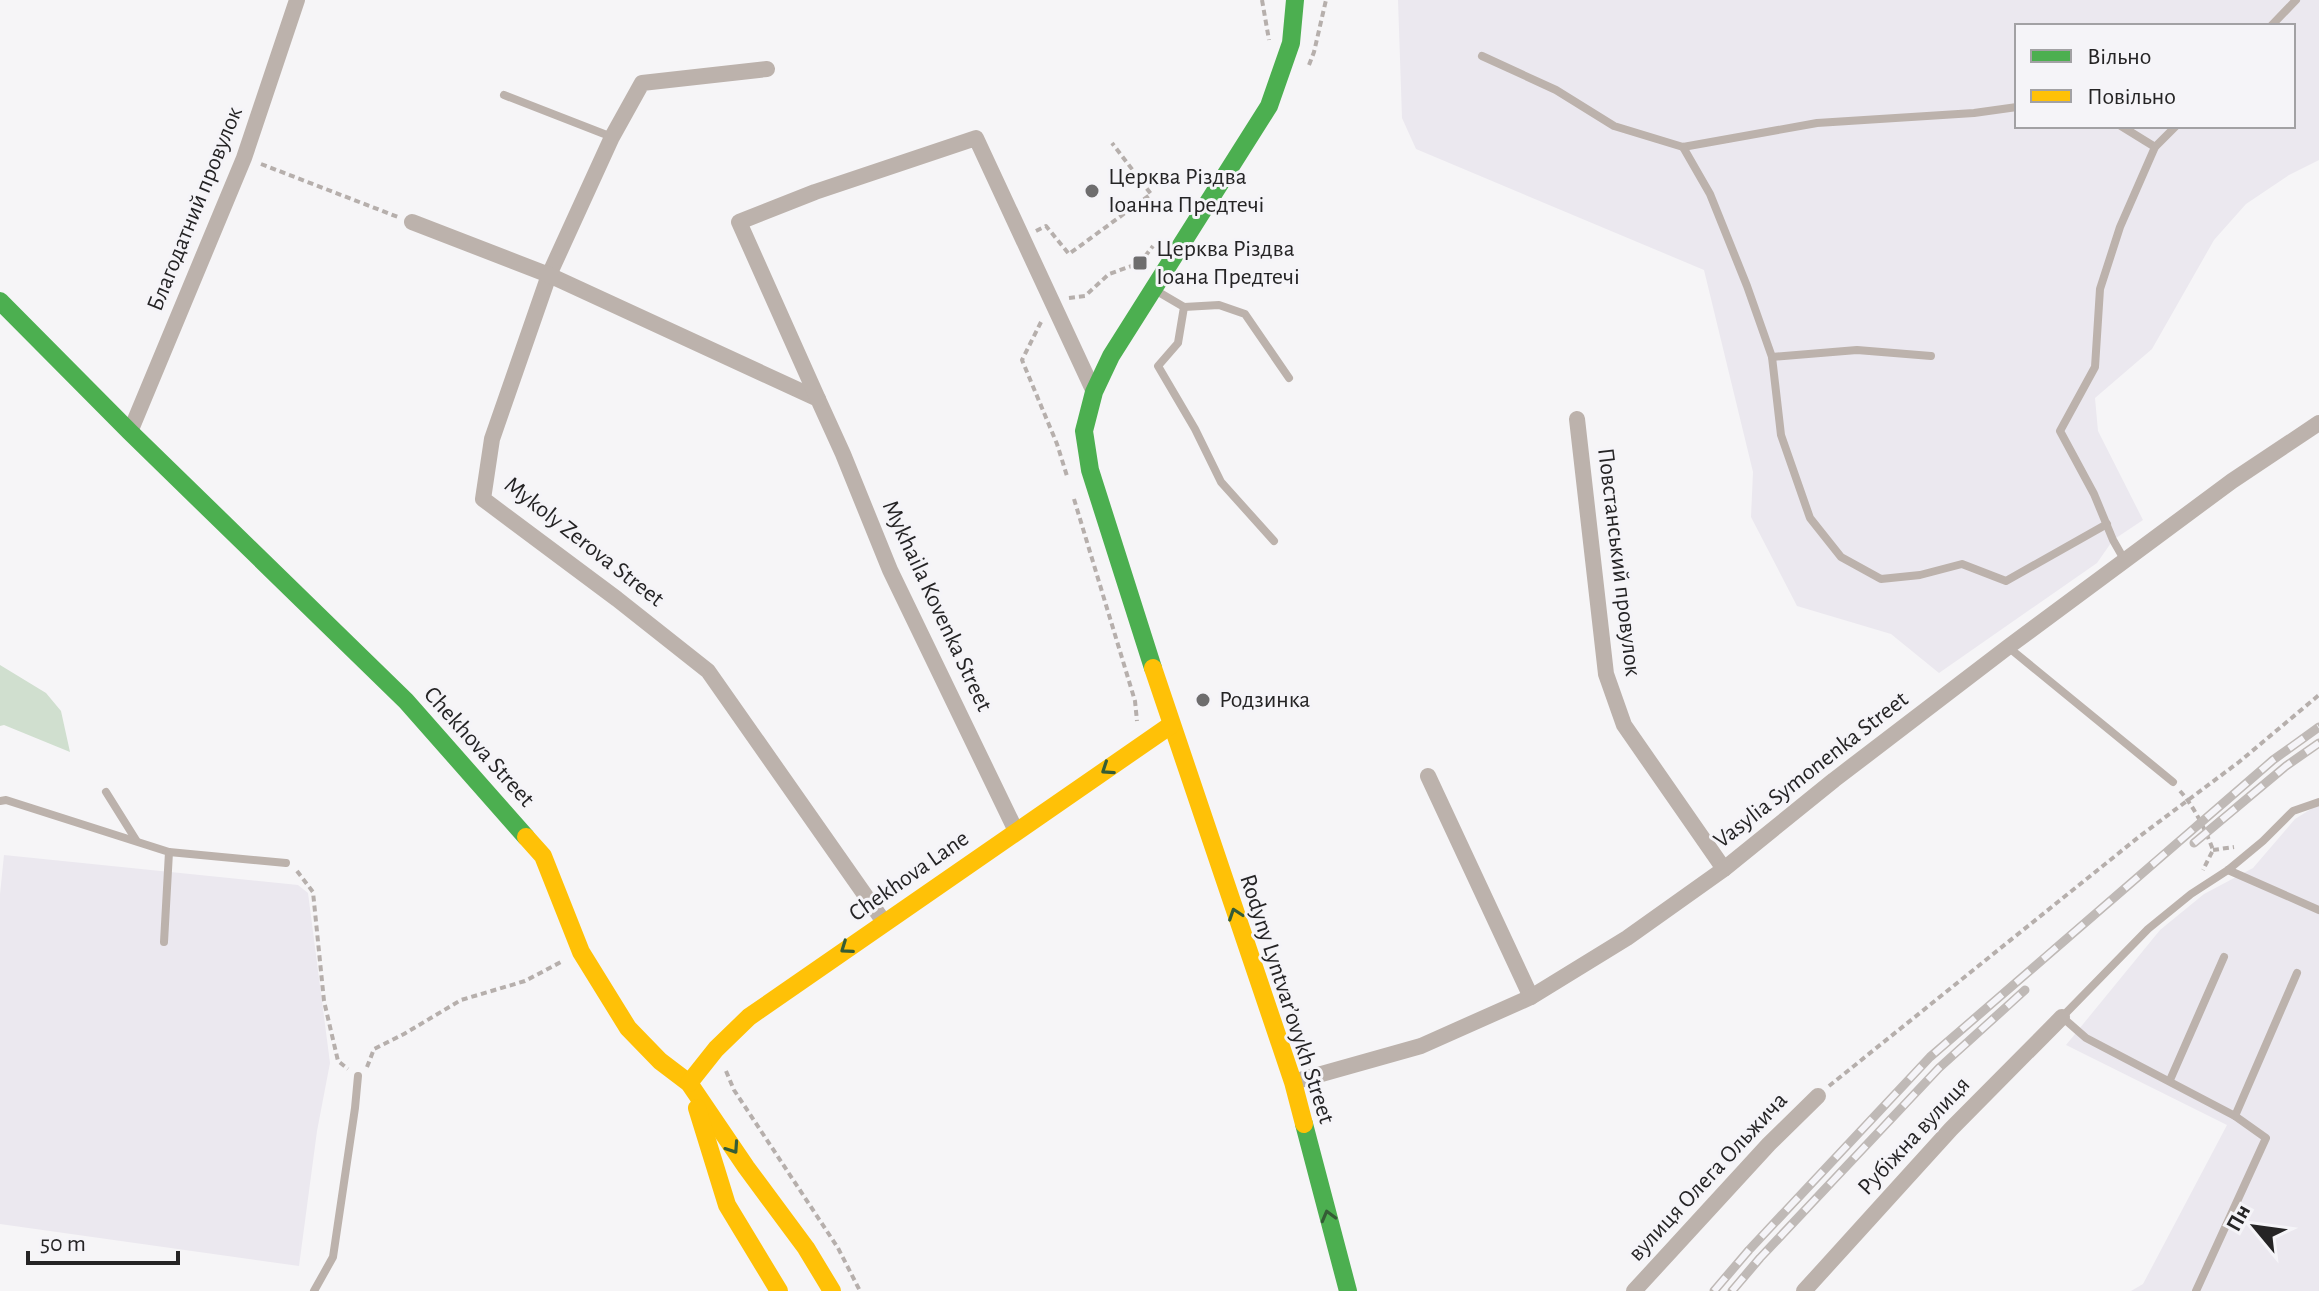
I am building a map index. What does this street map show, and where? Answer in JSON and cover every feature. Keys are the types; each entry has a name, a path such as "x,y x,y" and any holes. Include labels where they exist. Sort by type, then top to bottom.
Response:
{"main road":[{"name":"Rodyny Lyntvar’ovykh Street","path":"1295,0 1291,43 1269,106 1111,356 1094,392 1084,431 1090,470 1171,725 1293,1082 1348,1291"},
{"name":"Chekhova Street","path":"0,301 406,701 543,856 581,952 628,1028 660,1061 689,1083 806,1248 832,1291"},
{"name":"Chekhova Lane","path":"689,1083 716,1049 749,1017 1171,725"},
{"path":"689,1083 727,1205 779,1291"}],"street":[{"name":"Благодатний провулок","path":"130,432 244,158 297,0"},
{"name":"Mykoly Zerova Street","path":"767,69 642,83 612,137 549,275 492,439 483,499 708,671 884,922"},
{"name":"Mykhaila Kovenka Street","path":"1016,831 890,570 843,454 739,222 815,192 976,138 1023,237"},
{"path":"412,222 549,275 818,399"},
{"path":"1023,237 1094,392"},
{"name":"Повстанський провулок","path":"1577,419 1606,674 1624,725 1724,869"},
{"name":"Vasylia Symonenka Street","path":"1293,1082 1421,1046 1531,997 1627,938 1724,869 2008,647 2232,481 2319,423"},
{"path":"1428,776 1531,997"},
{"name":"Рубіжна вулиця","path":"1804,1291 1951,1129 2062,1017"},
{"name":"вулиця Олега Ольжича","path":"1634,1291 1769,1144 1818,1096"}],"lane":[{"path":"2273,24 2296,0"},
{"path":"1482,56 1556,90 1614,126 1683,147 1817,123 1974,113 2015,107"},
{"path":"504,95 612,137"},
{"path":"2124,128 2155,147"},
{"path":"2125,561 2060,431 2095,367 2100,289 2120,227 2155,147 2174,128"},
{"path":"1683,147 1710,194 1772,357 1781,435 1810,518 1841,557 1881,579 1920,575 1962,564 2006,581 2107,524"},
{"path":"1154,289 1184,307 1219,305 1245,314 1289,378"},
{"path":"1184,307 1178,343 1158,366 1195,429 1221,482 1274,541"},
{"path":"1772,357 1857,350 1931,356"},
{"path":"2008,647 2173,782"},
{"path":"106,792 136,841"},
{"path":"0,801 6,800 169,852 286,863"},
{"path":"2196,1291 2266,1138 2235,1116 2086,1038 2062,1017 2148,929 2191,894 2228,870 2293,811 2319,802"},
{"path":"164,942 169,852"},
{"path":"2228,870 2319,910"},
{"path":"2170,1080 2224,957"},
{"path":"2235,1116 2297,973"},
{"path":"314,1291 333,1257 358,1076"}],"path":[{"path":"1262,0 1271,50"},
{"path":"1303,77 1314,52 1326,0"},
{"path":"1023,237 1046,226 1069,254 1151,194 1112,143"},
{"path":"244,158 412,222"},
{"path":"1818,1096 2079,884 2239,762 2319,695"},
{"path":"2173,782 2188,800 2213,850 2191,894"},
{"path":"286,863 301,873 313,892 324,1001 338,1061 358,1076 365,1070 374,1049 461,1000 525,981 581,952"},
{"path":"724,1065 734,1090 838,1248 860,1291"}],"shaded area":[{"path":"1398,0 2319,0 2319,160 2289,175 2246,204 2214,240 2152,349 2095,398 2098,431 2143,520 2113,540 2097,563 1939,673 1891,634 1797,606 1751,517 1753,472 1704,270 1416,149 1402,118"},
{"path":"2319,804 2319,1291 2131,1291 2143,1284 2227,1125 2066,1045 2160,930 2204,894 2253,868 2295,819"},
{"path":"4,855 298,885 308,893 330,1063 317,1131 299,1266 0,1224 0,894"}],"green space":[{"path":"0,665 46,693 61,711 70,752 0,726"}],"railway":[{"path":"1714,1291 1930,1057 2273,760 2319,727"},
{"path":"2194,843 2286,766 2319,743"},
{"path":"1732,1291 1939,1068 2025,990"}],"traffic: fast":[{"path":"1153,668 1090,470 1084,431 1094,392 1111,356 1269,106 1291,43 1295,0"},
{"path":"0,301 406,701 526,837"},
{"path":"1304,1124 1348,1291"}],"traffic: slow":[{"path":"1153,668 1293,1082 1304,1124"},
{"path":"689,1083 716,1049 749,1017 1171,725"},
{"path":"526,837 543,856 581,952 628,1028 660,1061 689,1083 806,1248 832,1291"},
{"path":"697,1108 727,1205 779,1291"}],"place":[{"name":"Церква Різдва Іоанна Предтечі","path":"1092,191"},
{"name":"Церква Різдва Іоана Предтечі","path":"1140,263"},
{"name":"Родзинка","path":"1203,700"}]}
